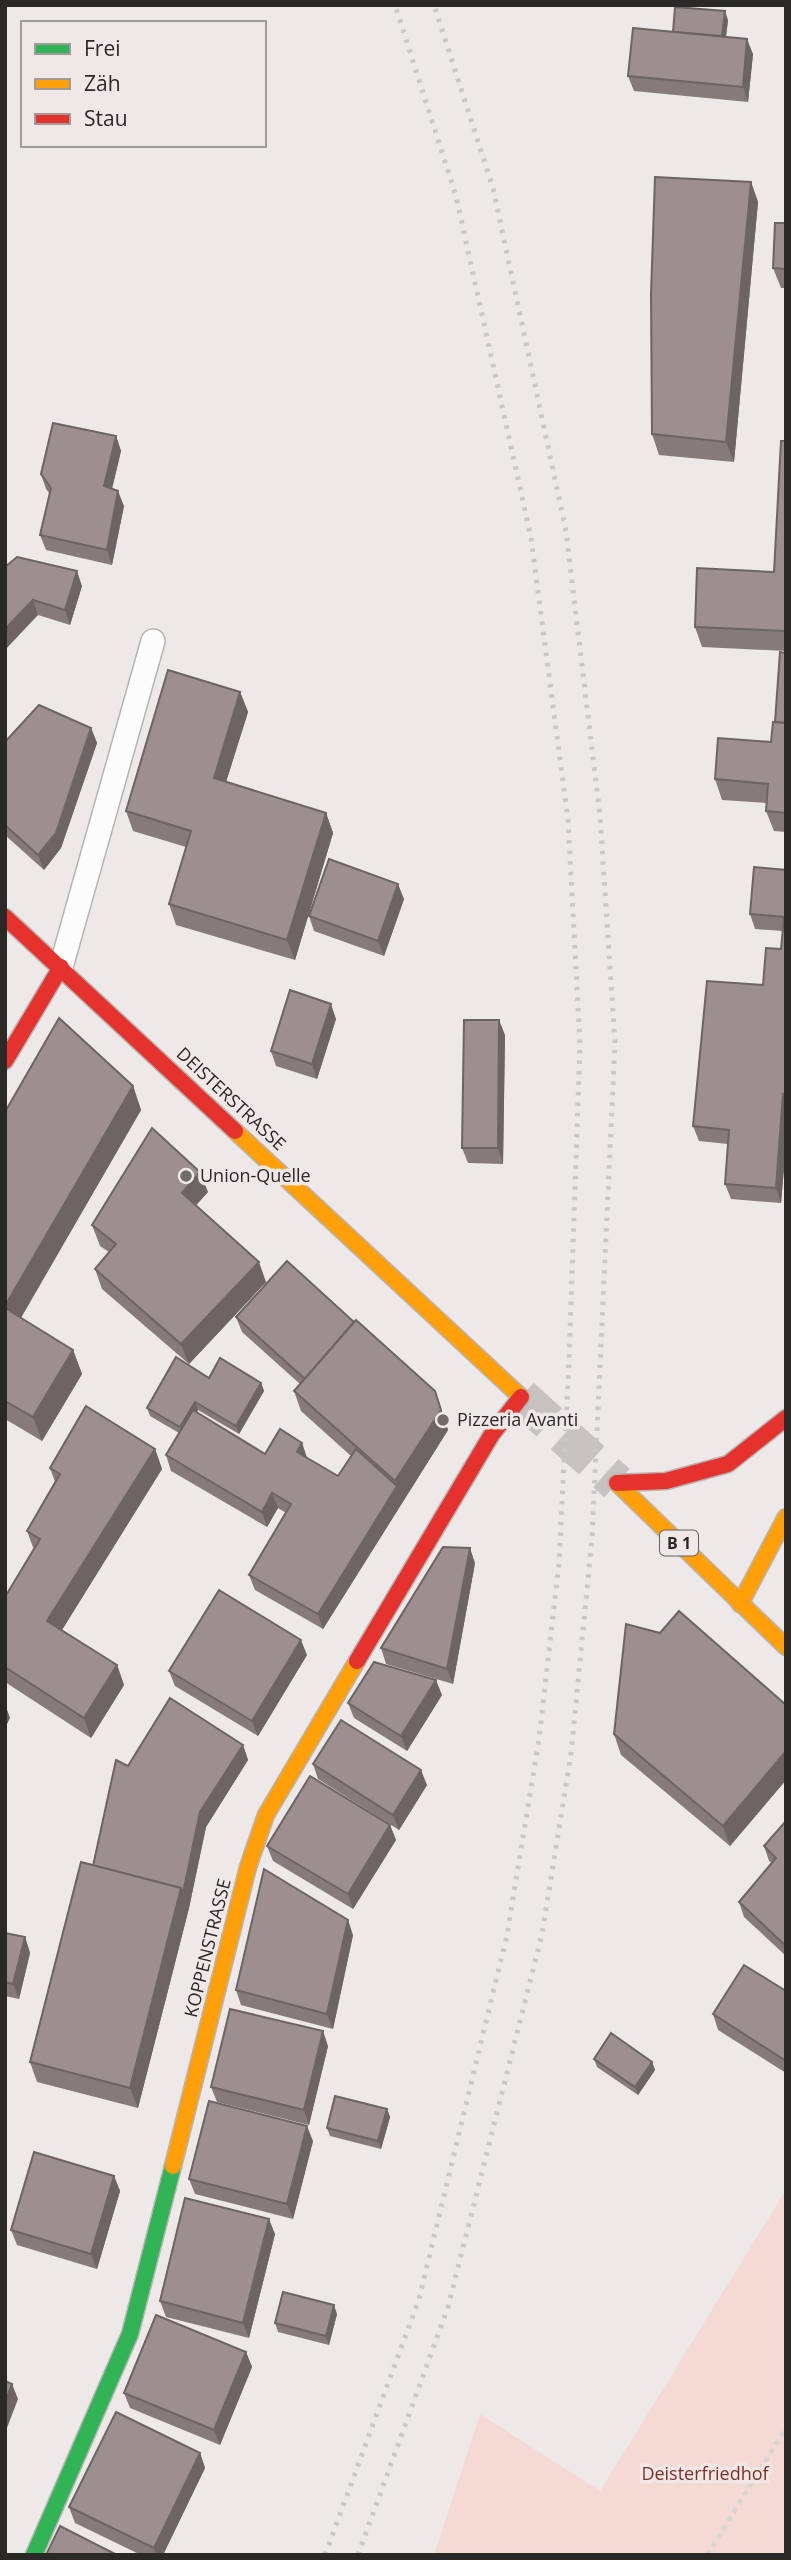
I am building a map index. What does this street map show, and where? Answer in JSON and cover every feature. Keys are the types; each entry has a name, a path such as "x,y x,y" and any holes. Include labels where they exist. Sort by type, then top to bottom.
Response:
{"street":[{"name":"DEISTERSTRASSE","path":"5,917 521,1397"},
{"path":"5,1061 61,967"},
{"name":"KOPPENSTRASSE","path":"34,2555 130,2334 248,1867 266,1815 492,1434 521,1397"},
{"name":"B 1","path":"786,1418 728,1464 666,1481 617,1483 786,1647"},
{"path":"740,1604 786,1517"}],"lane":[{"path":"61,967 153,641"}],"path":[{"path":"707,2555 786,2428"}],"green space":[{"name":"Deisterfriedhof","path":"786,2190 786,2555 434,2555 480,2414 600,2491"}],"building":[{"path":"675,7 725,11 722,36 673,32"},
{"path":"633,28 747,39 743,87 628,76"},
{"path":"655,177 751,182 726,442 652,434 651,294"},
{"path":"775,223 786,223 786,269 773,268"},
{"path":"53,423 116,436 104,486 118,491 107,550 40,535 51,488 41,474"},
{"path":"781,441 786,441 786,631 695,627 697,568 774,572"},
{"path":"17,557 77,571 65,610 33,600 5,629 5,567"},
{"path":"780,652 786,653 786,723 775,722"},
{"path":"168,670 240,692 214,778 326,813 287,940 169,904 191,831 126,811"},
{"path":"39,705 91,728 56,833 38,855 5,825 5,742"},
{"path":"773,722 786,723 786,813 766,811 768,784 715,779 718,738 771,742"},
{"path":"329,859 398,884 378,941 309,916"},
{"path":"754,867 786,870 786,1094 783,1094 776,1188 725,1184 729,1130 693,1126 707,981 763,985 766,948 781,949 784,917 750,914"},
{"path":"290,990 331,1004 312,1064 271,1051"},
{"path":"59,1018 133,1086 5,1306 5,1112"},
{"path":"464,1020 499,1020 498,1148 462,1148"},
{"path":"152,1128 200,1172 182,1193 259,1262 181,1344 95,1269 116,1244 92,1225"},
{"path":"287,1261 354,1322 305,1379 236,1317"},
{"path":"5,1308 73,1350 33,1417 5,1401"},
{"path":"356,1320 435,1391 441,1410 395,1481 294,1391"},
{"path":"176,1357 209,1378 220,1358 261,1383 236,1426 195,1402 180,1427 147,1408"},
{"path":"86,1406 155,1449 47,1621 117,1665 84,1718 5,1667 5,1597 40,1539 27,1531 60,1474 50,1468"},
{"path":"193,1410 265,1454 280,1429 302,1443 297,1452 338,1476 356,1449 397,1486 318,1614 249,1575 291,1504 272,1493 262,1512 166,1455"},
{"path":"443,1547 470,1548 447,1669 381,1648"},
{"path":"219,1590 301,1640 252,1721 169,1671"},
{"path":"679,1611 786,1705 786,1751 723,1826 614,1734 626,1624 660,1633"},
{"path":"374,1662 436,1680 401,1736 348,1703"},
{"path":"170,1698 243,1745 200,1812 183,1893 181,1888 93,1866 116,1760 128,1766"},
{"path":"341,1720 421,1770 393,1815 313,1764"},
{"path":"310,1776 390,1825 348,1894 267,1846"},
{"path":"786,1821 786,1946 739,1902 776,1858 764,1846"},
{"path":"81,1862 181,1888 130,2088 30,2062"},
{"path":"264,1869 348,1920 327,2014 236,1990"},
{"path":"5,1933 25,1937 13,1984 5,1982"},
{"path":"744,1965 786,1991 786,2061 713,2014"},
{"path":"230,2009 323,2031 304,2110 211,2087"},
{"path":"611,2033 652,2062 635,2087 594,2059"},
{"path":"335,2096 387,2109 378,2141 327,2128"},
{"path":"209,2101 307,2126 287,2204 189,2179"},
{"path":"34,2152 114,2176 91,2254 11,2230"},
{"path":"185,2198 269,2219 243,2323 160,2301"},
{"path":"283,2292 334,2305 326,2336 275,2323"},
{"path":"156,2315 246,2352 214,2430 124,2393"},
{"path":"5,2381 12,2384 5,2402"},
{"path":"116,2412 200,2453 154,2548 69,2507"},
{"path":"60,2526 117,2555 46,2555"}],"tunnel":[{"path":"521,1397 617,1483"}],"railway":[{"path":"325,2555 419,2299 507,1935 539,1739 559,1563 580,1044 568,820 531,538 456,196 395,5"},
{"path":"358,2555 448,2307 542,1934 571,1754 592,1538 615,1043 600,816 566,531 493,188 434,5"}],"traffic: fast":[{"path":"34,2555 130,2334 173,2166"}],"traffic: slow":[{"path":"235,1131 521,1397"},
{"path":"617,1483 786,1647"},
{"path":"740,1604 786,1517"},
{"path":"173,2166 248,1867 266,1815 357,1661"}],"traffic: jam":[{"path":"5,917 235,1131"},
{"path":"5,1061 61,967"},
{"path":"357,1661 492,1434 521,1397"},
{"path":"617,1483 666,1481 728,1464 786,1418"}],"place":[{"name":"Union-Quelle","path":"186,1176"},
{"name":"Pizzeria Avanti","path":"443,1420"}]}
